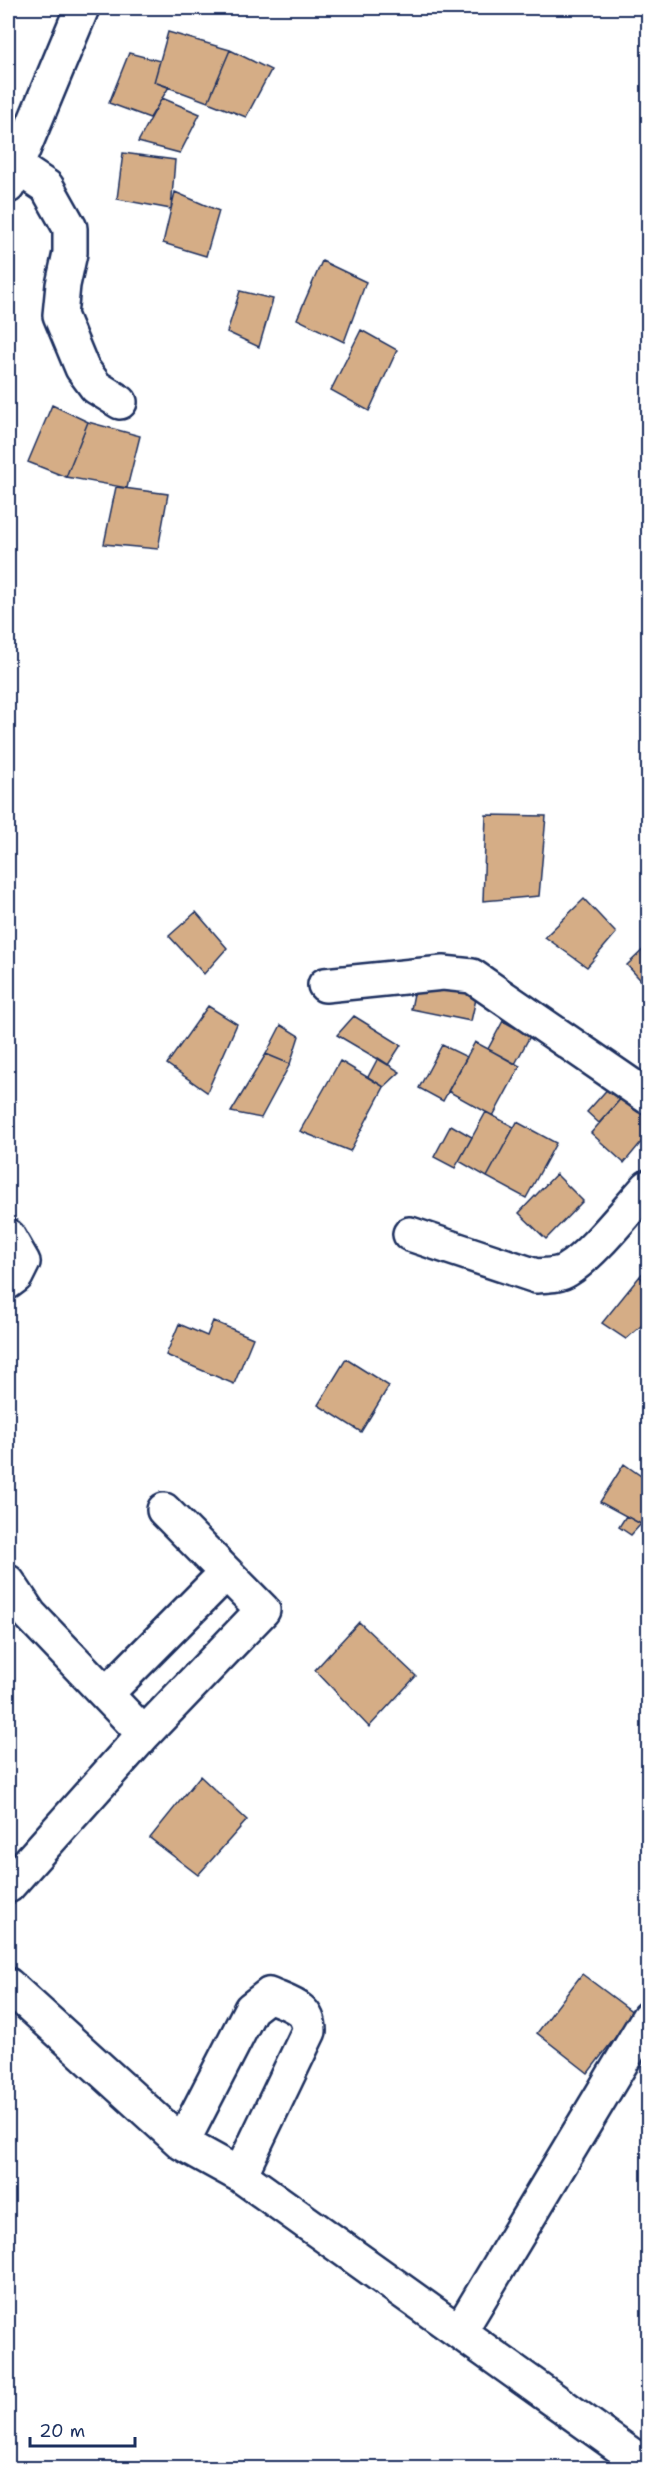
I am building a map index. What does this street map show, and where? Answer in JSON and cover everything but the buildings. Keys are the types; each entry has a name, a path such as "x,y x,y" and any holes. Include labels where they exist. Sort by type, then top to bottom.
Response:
{"street":[{"path":"82,8 12,177 47,187 70,228 70,254 63,285 60,315 82,368 96,387 120,402"},
{"path":"325,985 443,973 472,976 648,1097"},
{"path":"410,1234 536,1276 552,1275 566,1272 581,1260 648,1187"},
{"path":"8,1236 23,1262 16,1276 8,1282"},
{"path":"8,1886 144,1734 262,1610 164,1510"},
{"path":"106,1694 226,1573"},
{"path":"8,1582 30,1615 144,1734"},
{"path":"8,1985 182,2143 240,2175 648,2467"},
{"path":"182,2143 251,2009 269,1995 301,2009 309,2019 309,2031 240,2175"},
{"path":"460,2331 648,2018"}]}
